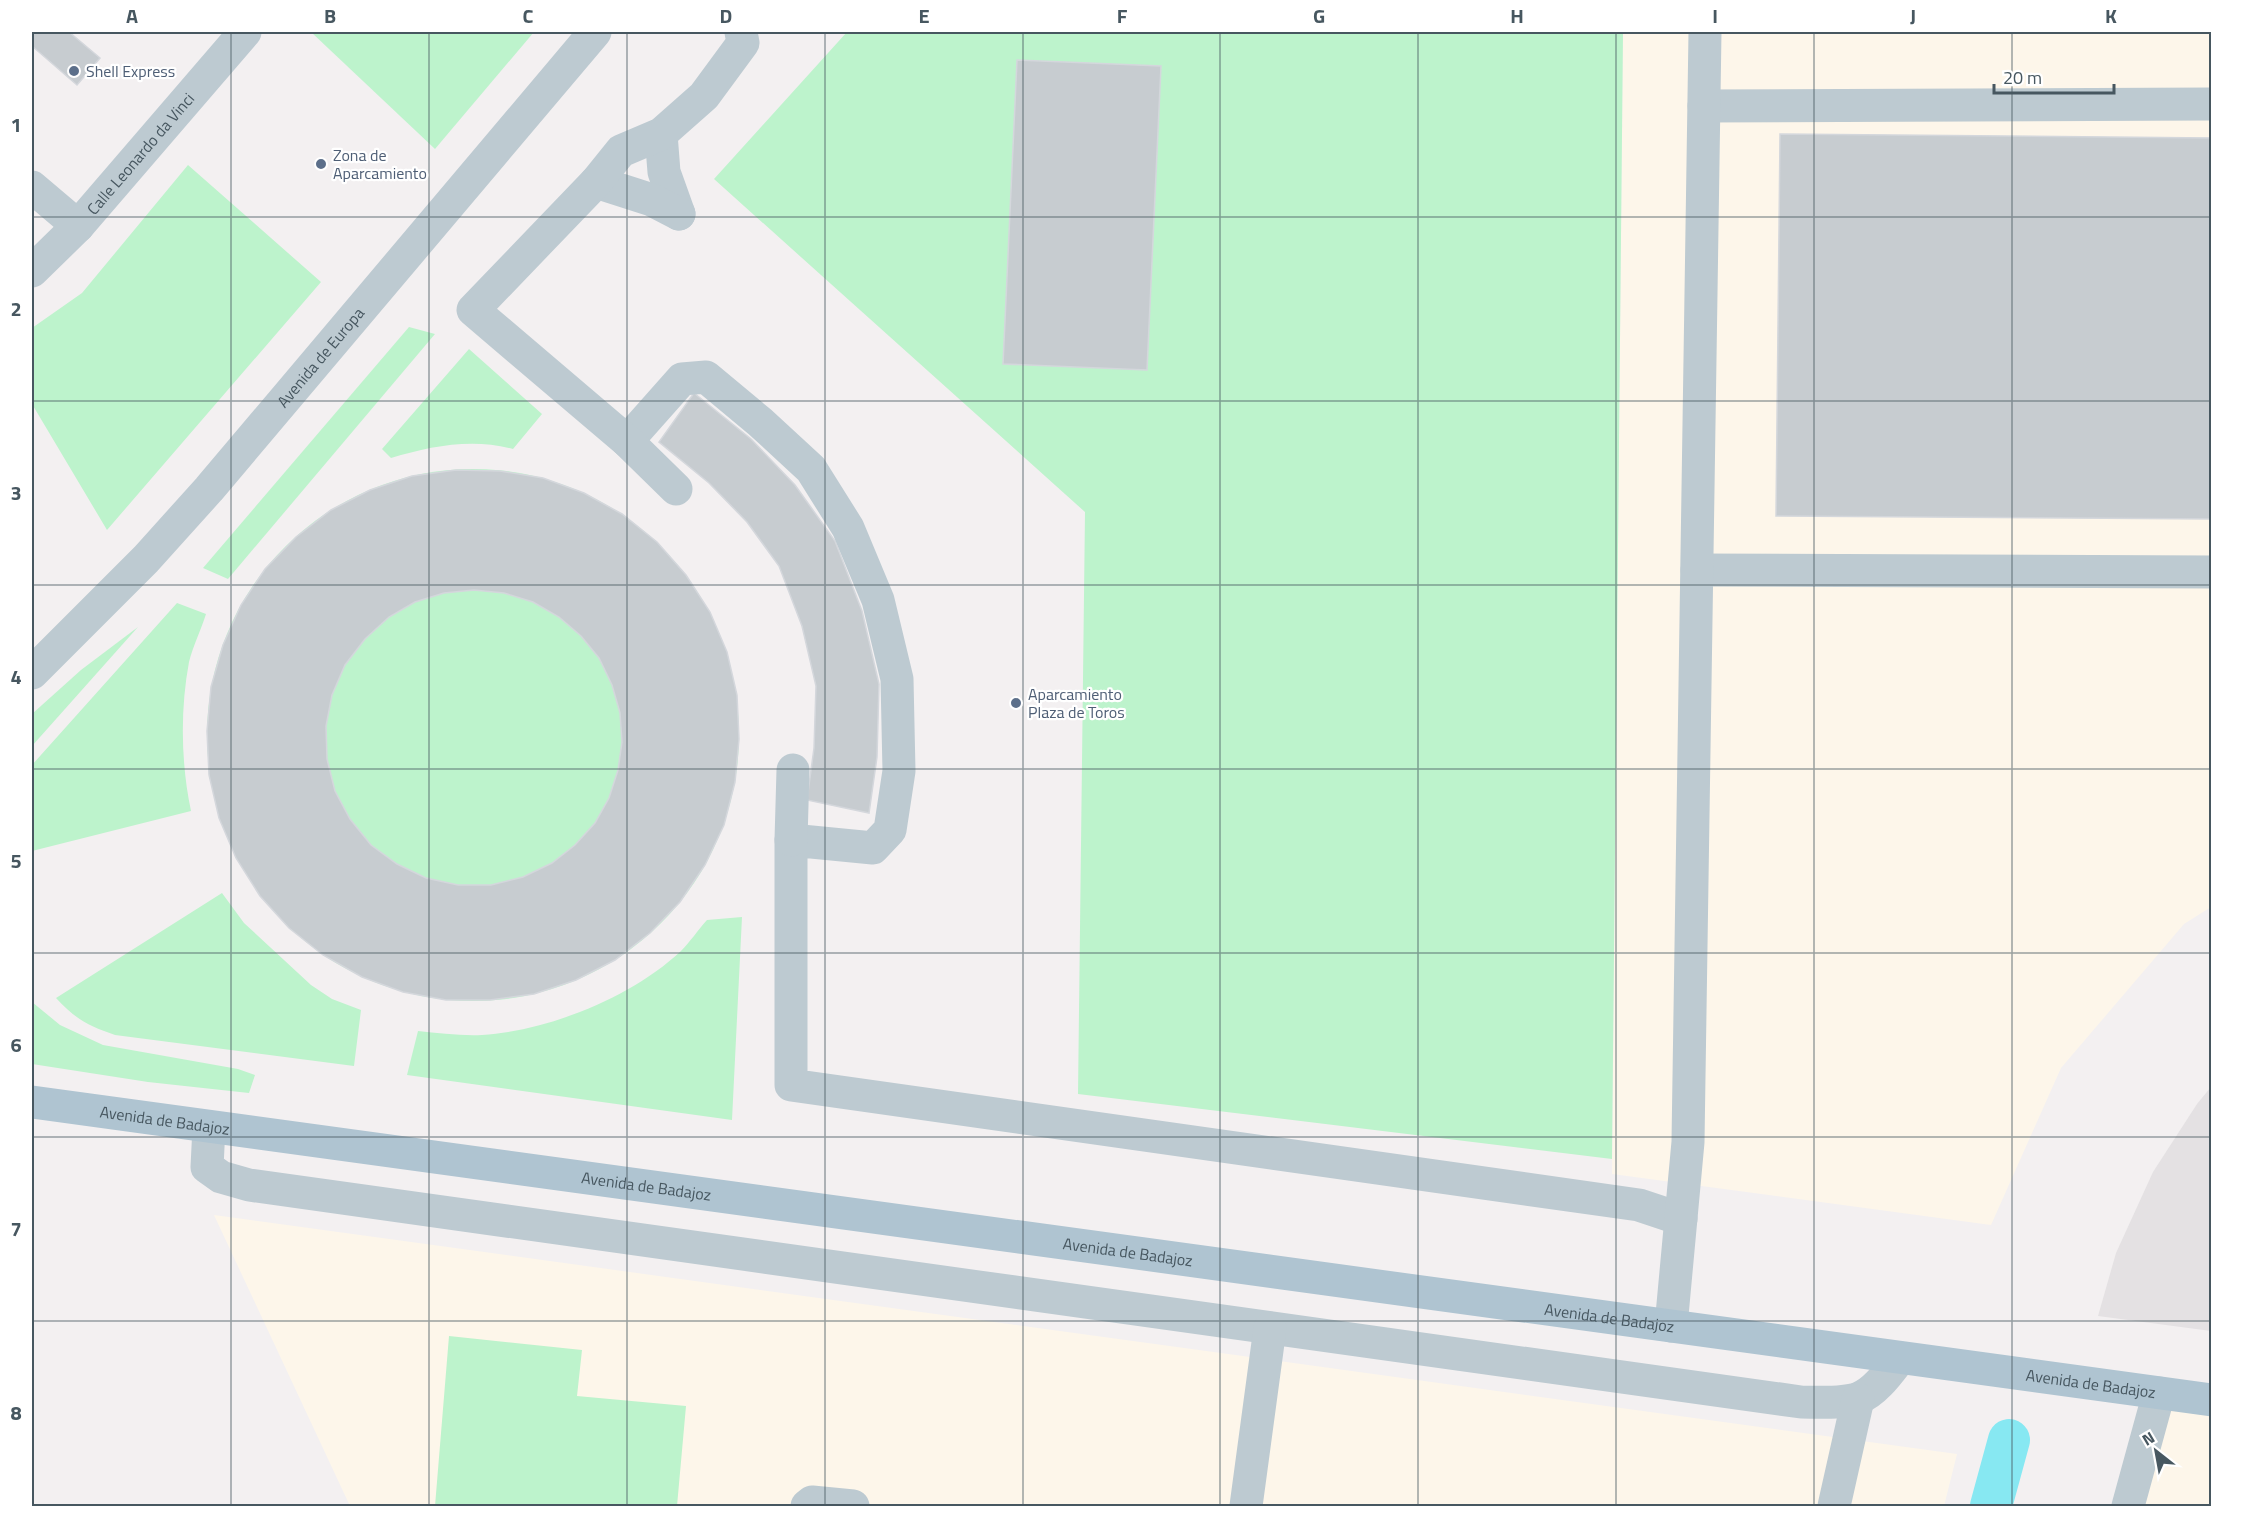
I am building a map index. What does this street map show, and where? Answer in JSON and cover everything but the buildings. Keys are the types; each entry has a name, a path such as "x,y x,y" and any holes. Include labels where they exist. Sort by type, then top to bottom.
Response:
{"main road":[{"name":"Avenida de Badajoz","path":"35,1101 208,1127 2211,1400"}],"street":[{"name":"Calle Leonardo da Vinci","path":"32,271 78,226 245,32"},
{"name":"Avenida de Europa","path":"32,673 146,559 209,489 595,32"},
{"path":"675,489 627,441 474,310 596,182 621,151 661,134 704,96 743,43 741,32"},
{"path":"1671,1326 1688,1142 1705,32"},
{"path":"1704,106 2211,104"},
{"path":"596,182 652,200 679,214 664,172 661,134"},
{"path":"32,187 78,226"},
{"path":"627,441 682,379 706,377 811,469 848,528 878,600 897,679 898,771 890,830 873,848 791,840"},
{"path":"1697,570 2211,572"},
{"path":"793,770 792,1084 1639,1205 1681,1219"},
{"path":"208,1127 207,1167 221,1177 249,1185 1801,1402 1858,1399 1876,1386 1900,1358"},
{"path":"1246,1506 1270,1328"},
{"path":"2128,1506 2159,1393"},
{"path":"1834,1506 1858,1399"},
{"path":"807,1506 812,1502 853,1506"}],"shaded area":[{"path":"1623,32 2211,32 2211,907 2184,924 2061,1068 1991,1225 1612,1174"},
{"path":"2211,1087 2211,1331 2098,1316 2116,1253 2153,1172 2197,1104"},
{"path":"214,1215 1957,1454 1944,1506 350,1506"},
{"path":"2159,1393 2211,1400 2211,1506 2128,1506"}],"green space":[{"path":"311,32 534,32 435,149"},
{"path":"847,32 1623,32 1612,1159 1078,1094 1085,512 714,179"},
{"path":"188,165 321,282 107,530 32,404 32,328 82,293"},
{"path":"409,327 435,334 228,579 203,568"},
{"path":"469,349 542,414 513,449 482,444 452,445 391,458 382,449"},
{"path":"473,469 525,475 575,490 621,514 661,547 694,587 718,633 733,683 739,735 733,787 718,837 694,883 661,923 621,956 575,980 525,995 473,1001 421,995 371,980 325,956 285,923 252,883 228,837 213,787 207,735 213,683 228,633 252,587 285,547 325,514 371,490 421,475"},
{"path":"177,603 206,614 189,662 184,699 185,775 191,811 32,851 32,765"},
{"path":"138,627 32,746 32,714 81,670"},
{"path":"222,893 244,923 311,985 332,999 361,1010 354,1066 115,1035 83,1021 56,998"},
{"path":"742,917 732,1120 407,1075 418,1031 482,1035 534,1027 561,1019 614,997 639,983 681,951 707,920"},
{"path":"32,1002 60,1025 103,1045 238,1069 255,1075 249,1093 148,1082 32,1064"},
{"path":"449,1336 582,1350 577,1396 686,1406 677,1506 435,1506"}],"waterway":[{"path":"1991,1506 2009,1440"}],"place":[{"name":"Shell Express","path":"74,71"},
{"name":"Zona de Aparcamiento","path":"321,164"},
{"name":"Aparcamiento Plaza de Toros","path":"1016,703"}]}
